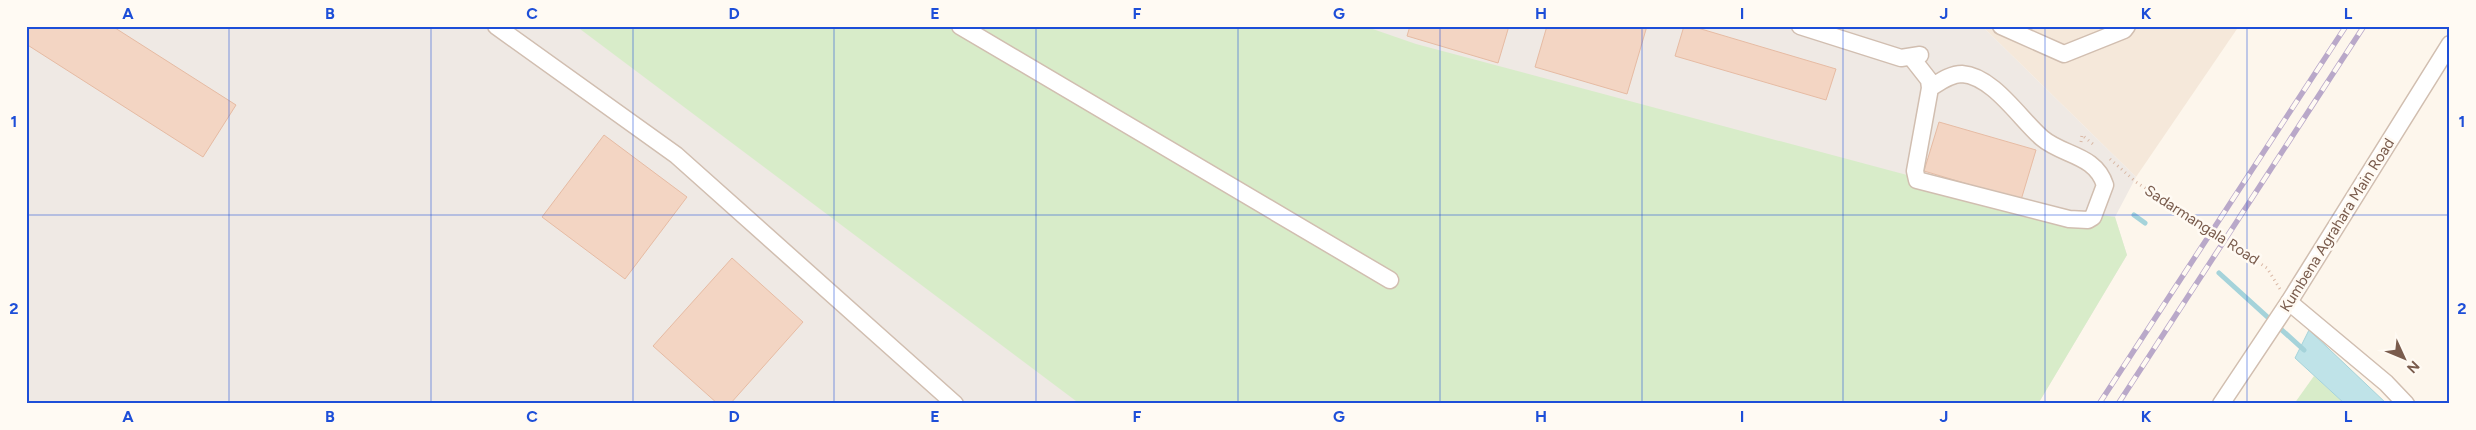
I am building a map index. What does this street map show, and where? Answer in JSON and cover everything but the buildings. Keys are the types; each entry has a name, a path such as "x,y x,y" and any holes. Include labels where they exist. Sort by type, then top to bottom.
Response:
{"street":[{"path":"496,26 676,155 955,404"},
{"path":"960,26 1390,280"},
{"path":"1800,26 1901,58 1916,56 1929,80 1930,88 1915,171 1917,180 2069,219 2088,220 2093,217 2105,185 2098,172 2084,158 2043,139 1988,84 1962,74 1950,76 1930,88"},
{"path":"2000,26 2064,54 2124,30 2128,26"},
{"name":"Kumbena Agrahara Main Road","path":"2221,404 2289,302 2450,44"},
{"path":"2289,302 2386,383 2406,404"}],"path":[{"name":"Sadarmangala Road","path":"2136,182 2267,268 2289,302"}],"shaded area":[{"path":"26,26 1982,26 2136,177 2115,217 2127,255 2038,404 26,404"},
{"path":"1982,26 2239,26 2136,177"}],"green space":[{"path":"576,26 1364,26 1416,44 2008,202 2115,217 2127,255 2038,404 1080,404"},
{"path":"2314,376 2345,404 2294,404"}],"water":[{"path":"2309,330 2387,404 2345,404 2295,358"}],"waterway":[{"path":"2134,215 2145,223"},
{"path":"2219,273 2304,350"}],"railway":[{"path":"2099,404 2346,26"},
{"path":"2118,404 2364,26"}]}
